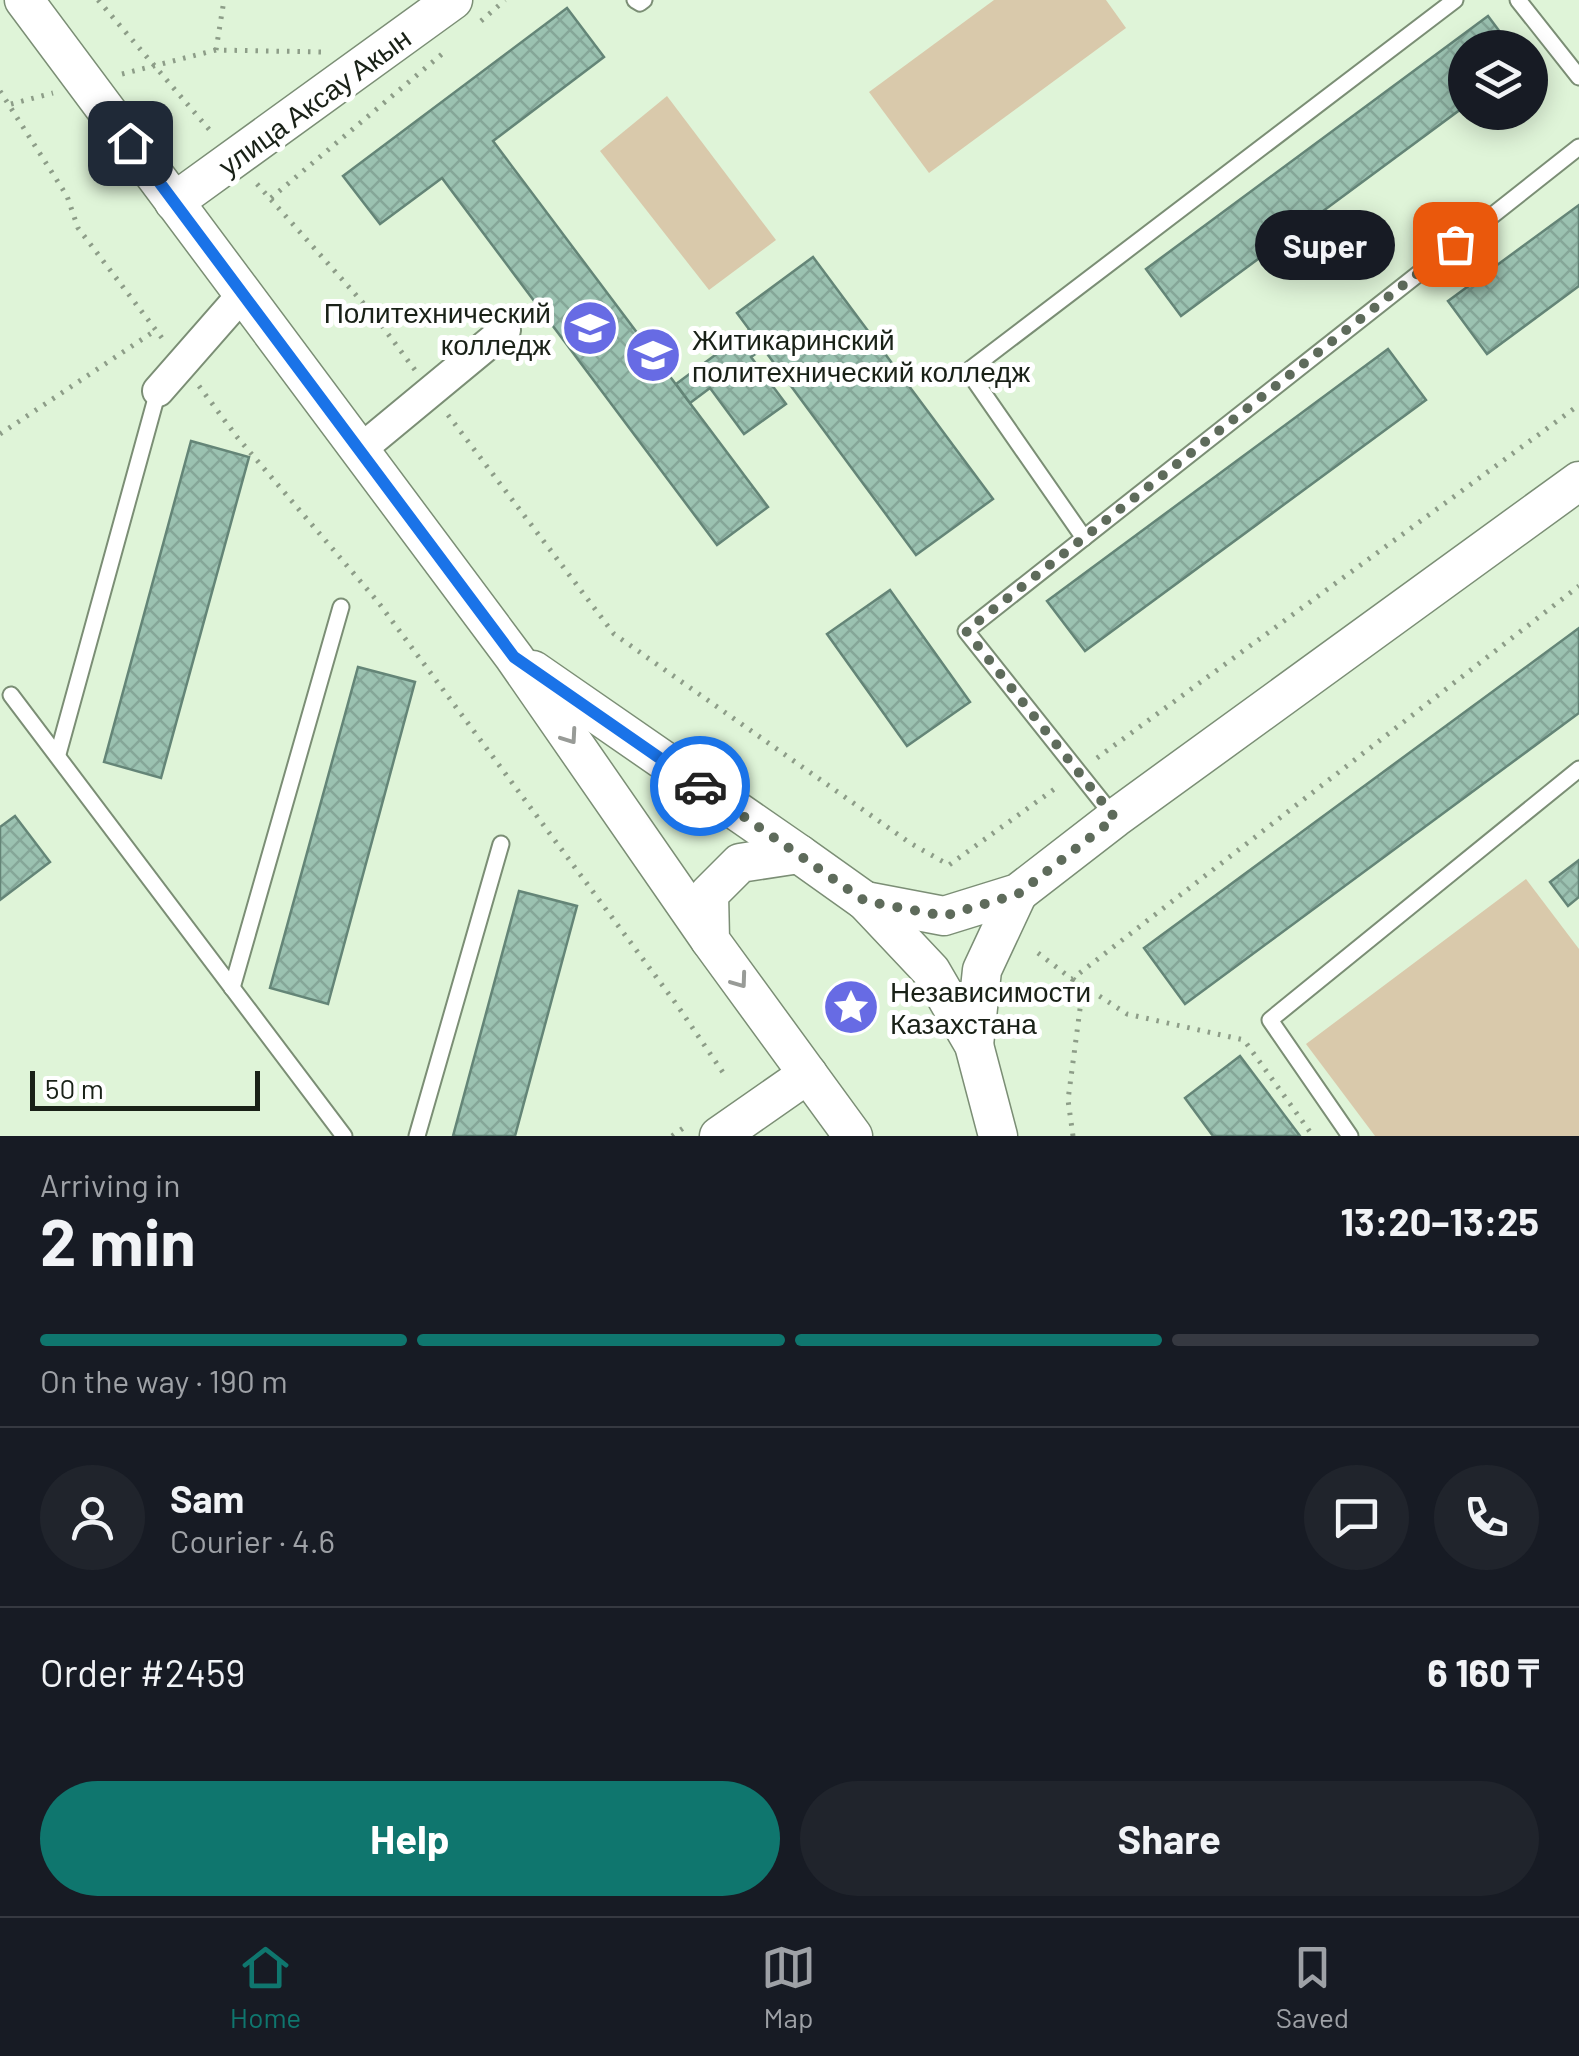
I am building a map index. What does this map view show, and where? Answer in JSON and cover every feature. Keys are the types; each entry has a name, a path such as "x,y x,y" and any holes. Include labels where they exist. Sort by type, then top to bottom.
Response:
{"street":[{"path":"24,0 514,657 710,940 854,1136"},
{"name":"улица Аксау Акын","path":"174,202 235,158 465,12"},
{"path":"158,391 243,294"},
{"path":"360,450 505,330"},
{"path":"865,901 944,916 1018,894 1115,818 1579,481"},
{"path":"514,657 865,901 931,971 974,1045 998,1136"},
{"path":"710,940 709,894 740,863 799,854"},
{"path":"974,1045 982,970 1018,894"},
{"path":"719,1136 808,1074"}],"lane":[{"path":"635,0 644,0"},
{"path":"1084,538 968,371 1455,0"},
{"path":"1518,0 1579,78"},
{"path":"1115,818 966,631 1579,147"},
{"path":"58,754 158,391"},
{"path":"232,988 341,607"},
{"path":"11,694 344,1136"},
{"path":"1350,1136 1270,1020 1579,770"},
{"path":"417,1136 500,844"}],"path":[{"path":"98,0 373,314 614,634 910,844 949,865 1579,405"},
{"path":"216,50 224,0"},
{"path":"465,12 505,0"},
{"path":"133,71 216,50 327,52"},
{"path":"270,198 446,50"},
{"path":"0,91 67,196 78,228 238,437 378,602 678,1005 724,1074"},
{"path":"0,434 156,330"},
{"path":"1072,979 1579,586"},
{"path":"1038,953 1127,1014 1244,1040 1313,1136"},
{"path":"1073,1136 1068,1100 1083,986"}],"shaded area":[{"path":"994,0 1106,0 1126,28 929,173 869,92"},
{"path":"667,96 776,240 709,290 600,151"},
{"path":"1526,879 1579,949 1579,1136 1375,1136 1306,1044"}],"building":[{"name":"Житикаринский политехнический колледж","path":"567,8 604,57 493,141 768,507 717,545 442,178 380,224 343,176"},
{"path":"1488,16 1498,30 1469,30"},
{"path":"1448,46 1448,119 1181,316 1146,269"},
{"path":"1579,205 1579,286 1487,354 1448,301"},
{"path":"813,257 993,499 916,555 737,313"},
{"path":"749,330 763,349 751,357 786,404 744,434 710,388 690,403 676,384"},
{"path":"1388,349 1426,400 1085,651 1047,601"},
{"path":"191,441 249,457 161,778 104,762"},
{"path":"890,590 970,702 907,746 827,634"},
{"path":"1579,628 1579,713 1185,1004 1144,948"},
{"path":"358,667 415,682 328,1004 270,988"},
{"path":"15,816 50,862 0,900 0,827"},
{"path":"1579,860 1579,897 1568,906 1550,882"},
{"path":"519,891 577,906 515,1136 453,1136"},
{"path":"1240,1056 1300,1136 1213,1136 1185,1098"}],"way so far":[{"path":"700,786 865,901 944,916 1018,894 1115,818 966,631 1455,244"}],"place":[{"name":"Super","path":"1455,244"},
{"name":"Политехнический колледж","path":"590,328"},
{"name":"Житикаринский политехнический колледж","path":"653,355"},
{"name":"Независимости Казахстана","path":"851,1007"}],"route":[{"path":"130,143 514,657 700,786"}]}
